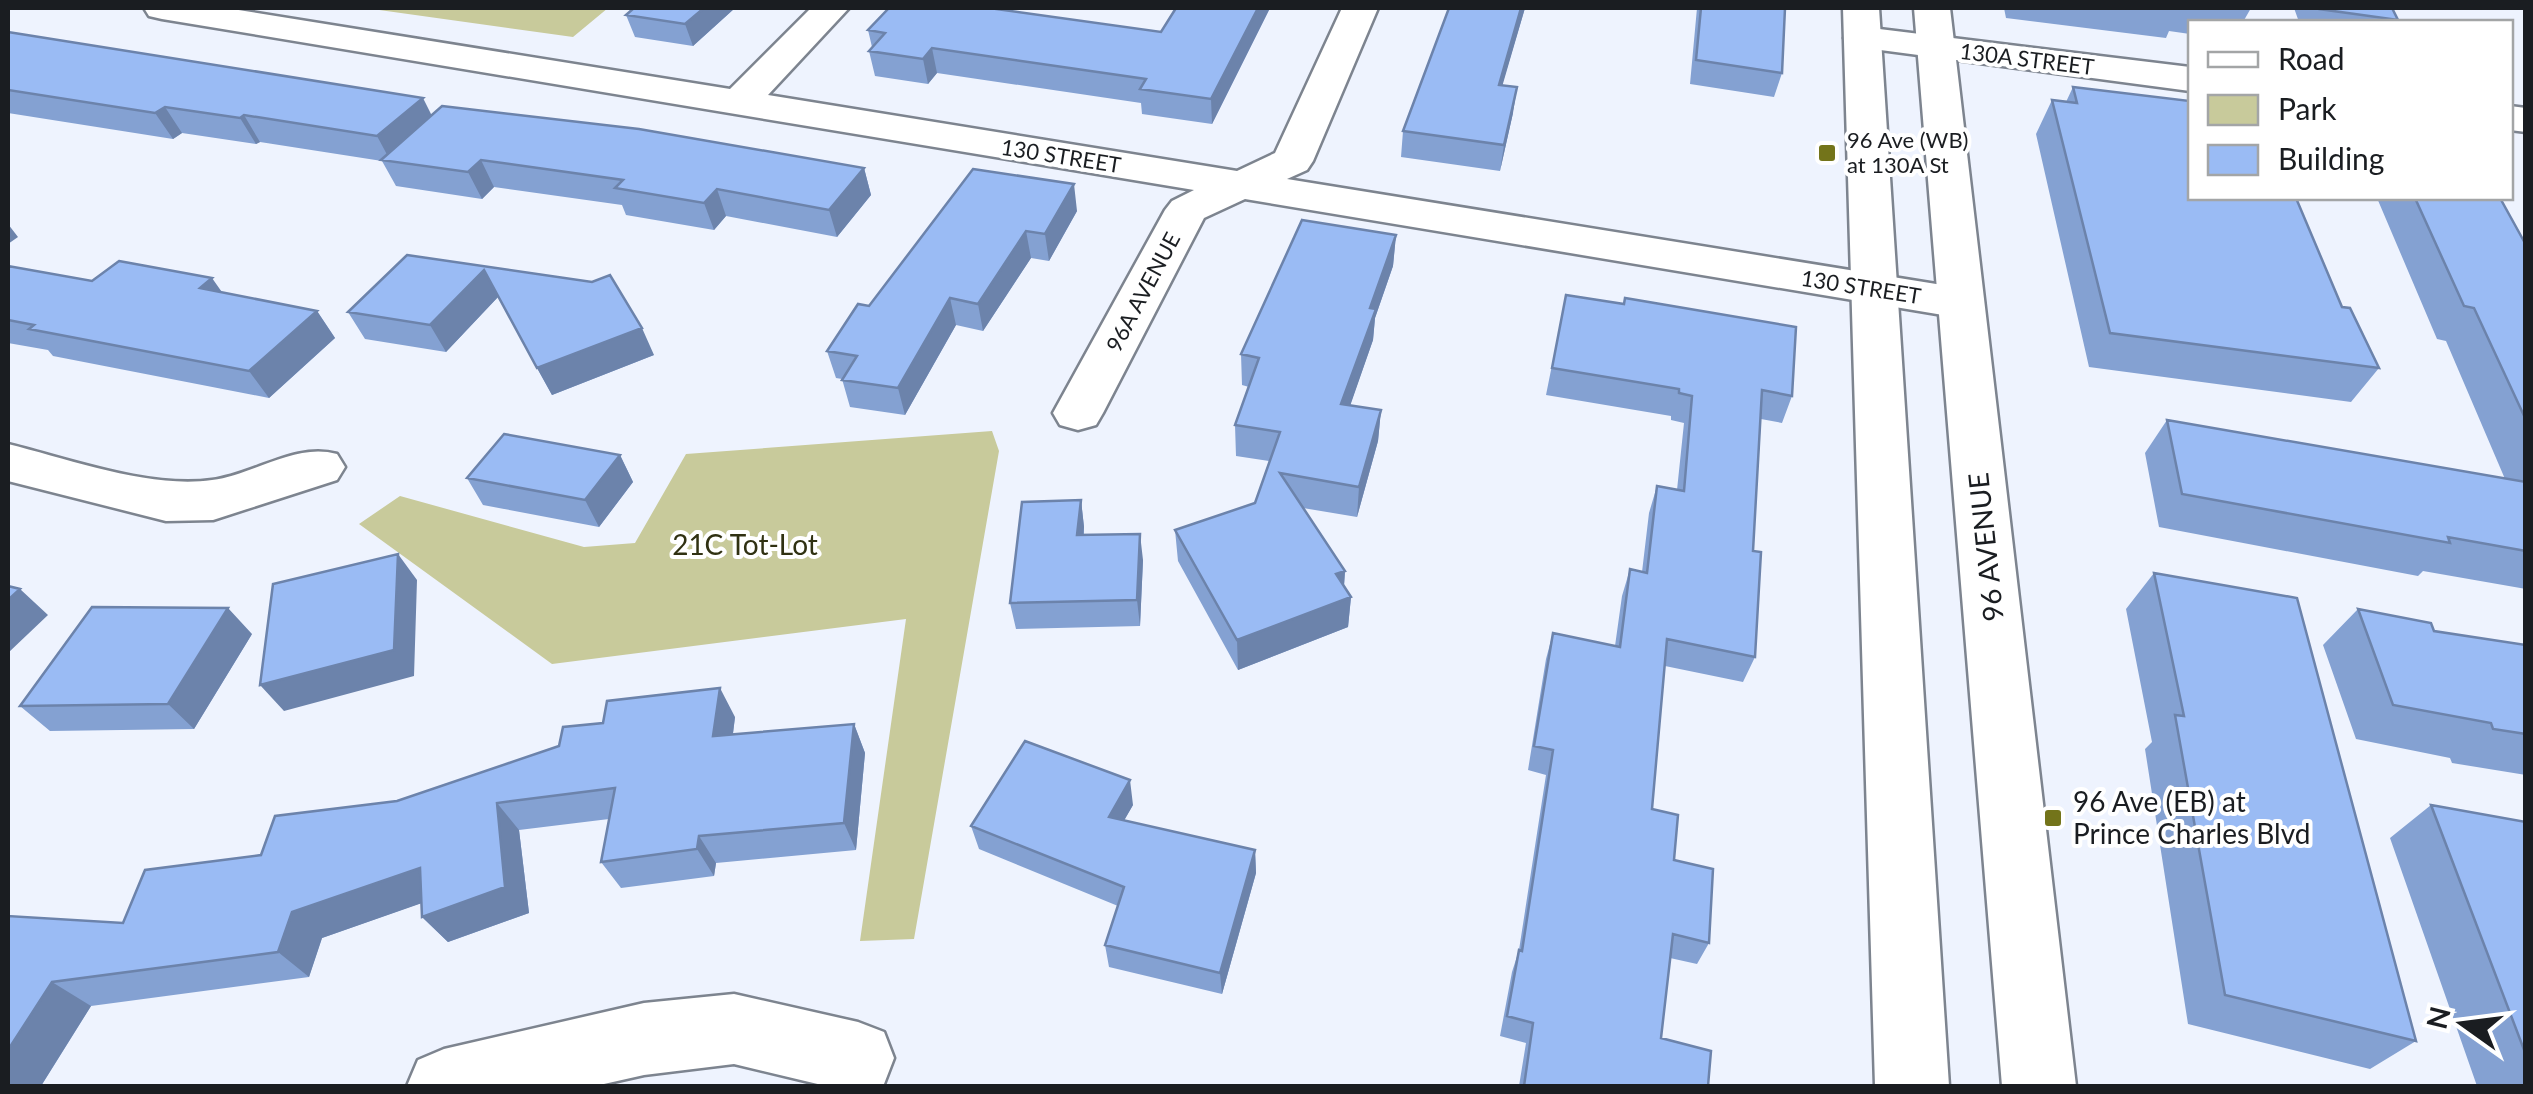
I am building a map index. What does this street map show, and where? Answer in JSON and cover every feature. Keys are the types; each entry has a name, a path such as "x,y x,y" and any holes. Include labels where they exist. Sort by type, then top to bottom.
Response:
{"street":[{"name":"130 STREET","path":"162,8 1961,303"},
{"path":"738,103 830,8"},
{"name":"96A AVENUE","path":"1078,412 1187,210 1292,162 1360,8"},
{"path":"1862,23 1912,1086"},
{"name":"130A STREET","path":"1862,23 1934,28 2188,79"},
{"name":"96 AVENUE","path":"1934,28 2039,1086"},
{"path":"8,463 166,501 214,500 319,467"},
{"path":"444,1086 644,1038 734,1029 858,1058"}],"green space":[{"path":"365,8 608,8 573,37"},
{"name":"21C Tot-Lot","path":"992,431 999,451 914,939 860,941 906,619 552,664 359,524 400,496 584,547 635,543 686,454"}],"building":[{"path":"634,8 704,8 685,24 626,15"},
{"path":"889,8 989,8 1161,32 1176,8 1258,8 1211,99 1140,89 1146,79 932,48 923,59 869,51 885,33 868,30"},
{"path":"1449,8 1521,8 1499,85 1517,87 1504,145 1403,131"},
{"path":"1701,8 1785,8 1782,73 1696,60"},
{"path":"2392,8 2398,20 2319,9"},
{"path":"8,32 423,98 377,136 244,115 240,118 165,107 155,113 8,90"},
{"path":"2073,87 2188,101 2188,200 2297,200 2342,307 2350,308 2379,368 2110,333 2052,100 2077,103"},
{"path":"442,106 639,129 864,168 829,210 717,189 704,203 615,188 623,180 481,160 468,172 381,160"},
{"path":"973,169 1074,184 1045,234 1026,231 978,304 950,298 898,388 842,380 857,356 827,351 858,304 869,306"},
{"path":"2416,200 2501,200 2526,245 2526,420 2474,308 2464,306"},
{"path":"1302,220 1396,235 1370,308 1376,309 1341,404 1381,410 1359,487 1280,473 1345,571 1336,574 1351,597 1237,640 1175,530 1255,503 1280,432 1235,425 1259,358 1241,354"},
{"path":"407,255 592,282 610,275 642,328 537,368 484,270 430,325 348,312"},
{"path":"119,261 212,278 200,288 317,311 249,371 29,329 34,325 8,320 8,266 92,281"},
{"path":"1566,295 1624,304 1625,298 1796,327 1792,396 1762,390 1753,551 1761,552 1755,657 1667,639 1652,809 1678,815 1674,860 1713,869 1709,943 1673,934 1661,1038 1711,1051 1708,1086 1524,1086 1533,1023 1507,1016 1519,950 1522,951 1553,750 1534,746 1553,633 1620,647 1630,569 1647,573 1657,486 1684,491 1692,396 1679,393 1679,389 1552,368"},
{"path":"2167,420 2526,482 2526,551 2448,537 2450,543 2182,494"},
{"path":"504,434 620,455 585,500 467,478"},
{"path":"1081,500 1077,535 1140,534 1137,600 1010,603 1022,502"},
{"path":"398,554 394,650 260,685 273,584"},
{"path":"2154,573 2297,598 2416,1041 2225,995 2175,715 2184,716"},
{"path":"8,586 20,589 8,600"},
{"path":"92,607 228,608 168,704 20,706"},
{"path":"2358,609 2431,623 2434,631 2526,645 2526,734 2493,729 2491,723 2393,705"},
{"path":"720,688 713,736 854,724 844,823 699,836 697,849 601,862 615,788 497,803 505,887 422,917 420,868 292,912 278,952 52,982 8,1050 8,916 123,923 145,870 261,855 275,816 397,801 559,746 563,727 603,723 607,701"},
{"path":"1025,741 1130,780 1109,817 1255,850 1220,973 1105,945 1124,887 971,826"},
{"path":"2431,805 2526,822 2526,1055"}],"place":[{"name":"96 Ave (WB) at 130A St","path":"1827,153"},
{"name":"96 Ave (EB) at Prince Charles Blvd","path":"2053,818"}]}
